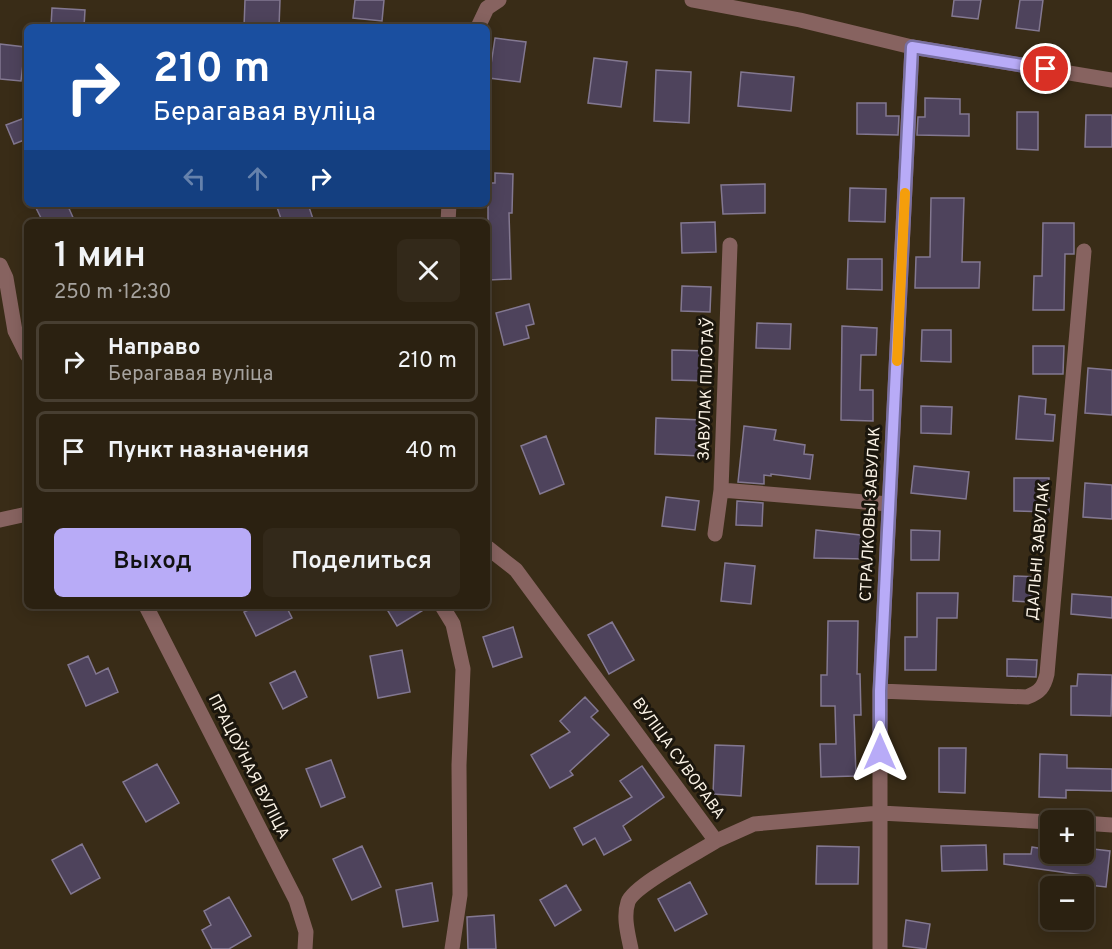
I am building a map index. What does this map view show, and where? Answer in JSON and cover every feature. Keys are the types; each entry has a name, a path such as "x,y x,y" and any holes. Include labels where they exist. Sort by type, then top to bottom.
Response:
{"street":[{"path":"479,24 487,8 500,0"},
{"path":"692,0 800,20 912,47 1112,80"},
{"name":"СТРАЛКОВЫ ЗАВУЛАК","path":"880,813 880,691 912,47"},
{"name":"ЗАВУЛАК ПІЛОТАЎ","path":"715,534 722,490 730,245"},
{"name":"ДАЛЬНІ ЗАВУЛАК","path":"880,691 1027,697 1037,693 1044,686 1047,674 1084,251"},
{"path":"0,265 6,278 15,331"},
{"path":"0,304 24,349"},
{"path":"722,490 889,504"},
{"path":"0,520 24,515"},
{"name":"ВУЛІЦА СУВОРАВА","path":"490,550 516,570 716,841 754,824 880,813"},
{"name":"ПРАЦОЎНАЯ ВУЛІЦА","path":"148,609 296,900 306,932 305,949"},
{"path":"444,609 453,624 463,669 459,765 460,895 452,949"},
{"path":"453,624 456,609"},
{"path":"880,949 880,813 1040,821"},
{"path":"1094,824 1112,825"},
{"path":"631,949 626,919 628,900 642,886 716,841"}],"building":[{"path":"245,0 280,0 279,24 244,24"},
{"path":"355,0 384,0 382,21 353,18"},
{"path":"954,0 981,0 978,19 952,16"},
{"path":"1020,0 1043,0 1039,31 1016,28"},
{"path":"52,8 85,10 84,24 51,24"},
{"path":"495,38 526,42 520,82 490,78"},
{"path":"0,44 24,47 21,81 0,79"},
{"path":"594,58 627,62 621,107 588,103"},
{"path":"656,70 691,72 689,123 654,121"},
{"path":"741,72 794,77 791,111 738,106"},
{"path":"925,98 960,99 960,114 969,114 969,136 917,135 918,117 925,117"},
{"path":"857,103 886,103 886,116 899,116 898,135 857,134"},
{"path":"1017,112 1038,112 1038,150 1017,149"},
{"path":"1086,115 1112,115 1112,147 1085,147"},
{"path":"24,118 24,140 14,144 6,125"},
{"path":"495,173 513,174 512,213 509,213 511,279 490,280 488,207 490,207 490,183 495,183"},
{"path":"765,184 765,213 723,214 721,185"},
{"path":"850,188 886,189 885,222 849,221"},
{"path":"931,198 964,198 962,262 980,262 979,288 915,288 916,257 930,257"},
{"path":"36,207 68,207 74,219 42,219"},
{"path":"277,207 309,207 313,219 281,219"},
{"path":"715,222 716,252 682,253 681,223"},
{"path":"1043,223 1074,223 1074,254 1065,254 1064,310 1033,310 1034,276 1042,276"},
{"path":"848,259 882,259 882,290 847,289"},
{"path":"682,286 711,287 710,312 681,311"},
{"path":"529,304 534,324 526,326 529,338 504,345 496,313"},
{"path":"757,323 791,324 790,349 756,348"},
{"path":"842,326 877,328 876,355 861,355 860,390 873,390 873,421 841,420"},
{"path":"922,330 951,330 951,362 921,361"},
{"path":"1033,346 1064,346 1063,374 1033,374"},
{"path":"672,350 709,351 709,381 672,380"},
{"path":"1088,368 1112,370 1112,415 1085,413"},
{"path":"1019,396 1046,399 1045,414 1055,415 1053,441 1016,439"},
{"path":"921,406 952,407 951,434 921,433"},
{"path":"656,418 702,420 701,456 655,454"},
{"path":"744,426 776,430 774,440 805,445 804,454 813,455 810,479 771,474 771,476 764,475 764,484 738,482"},
{"path":"546,436 564,484 540,494 521,446"},
{"path":"914,466 969,472 966,499 911,493"},
{"path":"1014,478 1049,478 1049,512 1014,511"},
{"path":"1085,483 1112,485 1112,519 1083,517"},
{"path":"666,497 699,501 695,530 662,526"},
{"path":"737,501 763,503 762,526 736,525"},
{"path":"816,530 869,536 867,559 814,558"},
{"path":"911,530 940,531 939,560 911,560"},
{"path":"725,563 755,566 751,604 721,601"},
{"path":"1014,576 1040,577 1039,596 1030,596 1030,602 1013,601"},
{"path":"917,593 958,593 957,618 937,618 936,670 905,670 905,637 917,637"},
{"path":"1072,594 1112,597 1112,618 1071,614"},
{"path":"250,609 288,609 292,618 256,636 244,612"},
{"path":"387,609 425,609 397,626"},
{"path":"828,621 858,621 857,674 860,674 861,715 854,715 856,776 821,777 820,744 836,744 835,706 821,706 821,675 827,675"},
{"path":"612,622 634,660 609,674 588,635"},
{"path":"513,627 522,657 493,667 483,637"},
{"path":"402,650 410,692 378,698 370,656"},
{"path":"88,656 96,674 108,668 118,692 86,706 68,665"},
{"path":"1007,659 1037,660 1036,677 1007,676"},
{"path":"295,671 307,697 283,709 270,683"},
{"path":"1078,674 1112,675 1111,716 1071,715 1071,686 1077,686"},
{"path":"585,697 598,711 591,717 609,735 570,771 573,775 550,788 531,755 570,732 560,721"},
{"path":"715,745 744,746 741,796 713,794"},
{"path":"939,748 966,748 965,793 939,792"},
{"path":"1040,754 1067,755 1067,768 1112,769 1112,791 1066,790 1066,798 1039,797"},
{"path":"331,760 345,797 321,807 306,769"},
{"path":"157,764 179,803 146,822 123,782"},
{"path":"642,766 664,797 623,826 631,840 604,855 595,838 583,845 574,828 632,797 620,781"},
{"path":"82,844 100,878 71,894 52,860"},
{"path":"986,845 987,870 942,871 941,846"},
{"path":"362,846 381,887 352,900 333,859"},
{"path":"817,846 859,847 858,884 816,884"},
{"path":"1032,847 1040,848 1040,864 1094,864 1094,849 1110,851 1106,887 1094,886 1094,876 1004,864 1004,854 1031,854"},
{"path":"690,882 707,914 675,931 658,899"},
{"path":"432,883 438,921 403,927 396,890"},
{"path":"566,885 581,910 555,926 540,900"},
{"path":"229,897 251,936 229,949 212,949 202,930 211,925 204,911"},
{"path":"494,915 496,949 468,949 467,917"},
{"path":"906,920 930,924 926,949 903,946"}],"slow traffic":[{"path":"897,361 905,193"}],"route":[{"path":"880,752 880,691 912,47 1046,69"}]}
